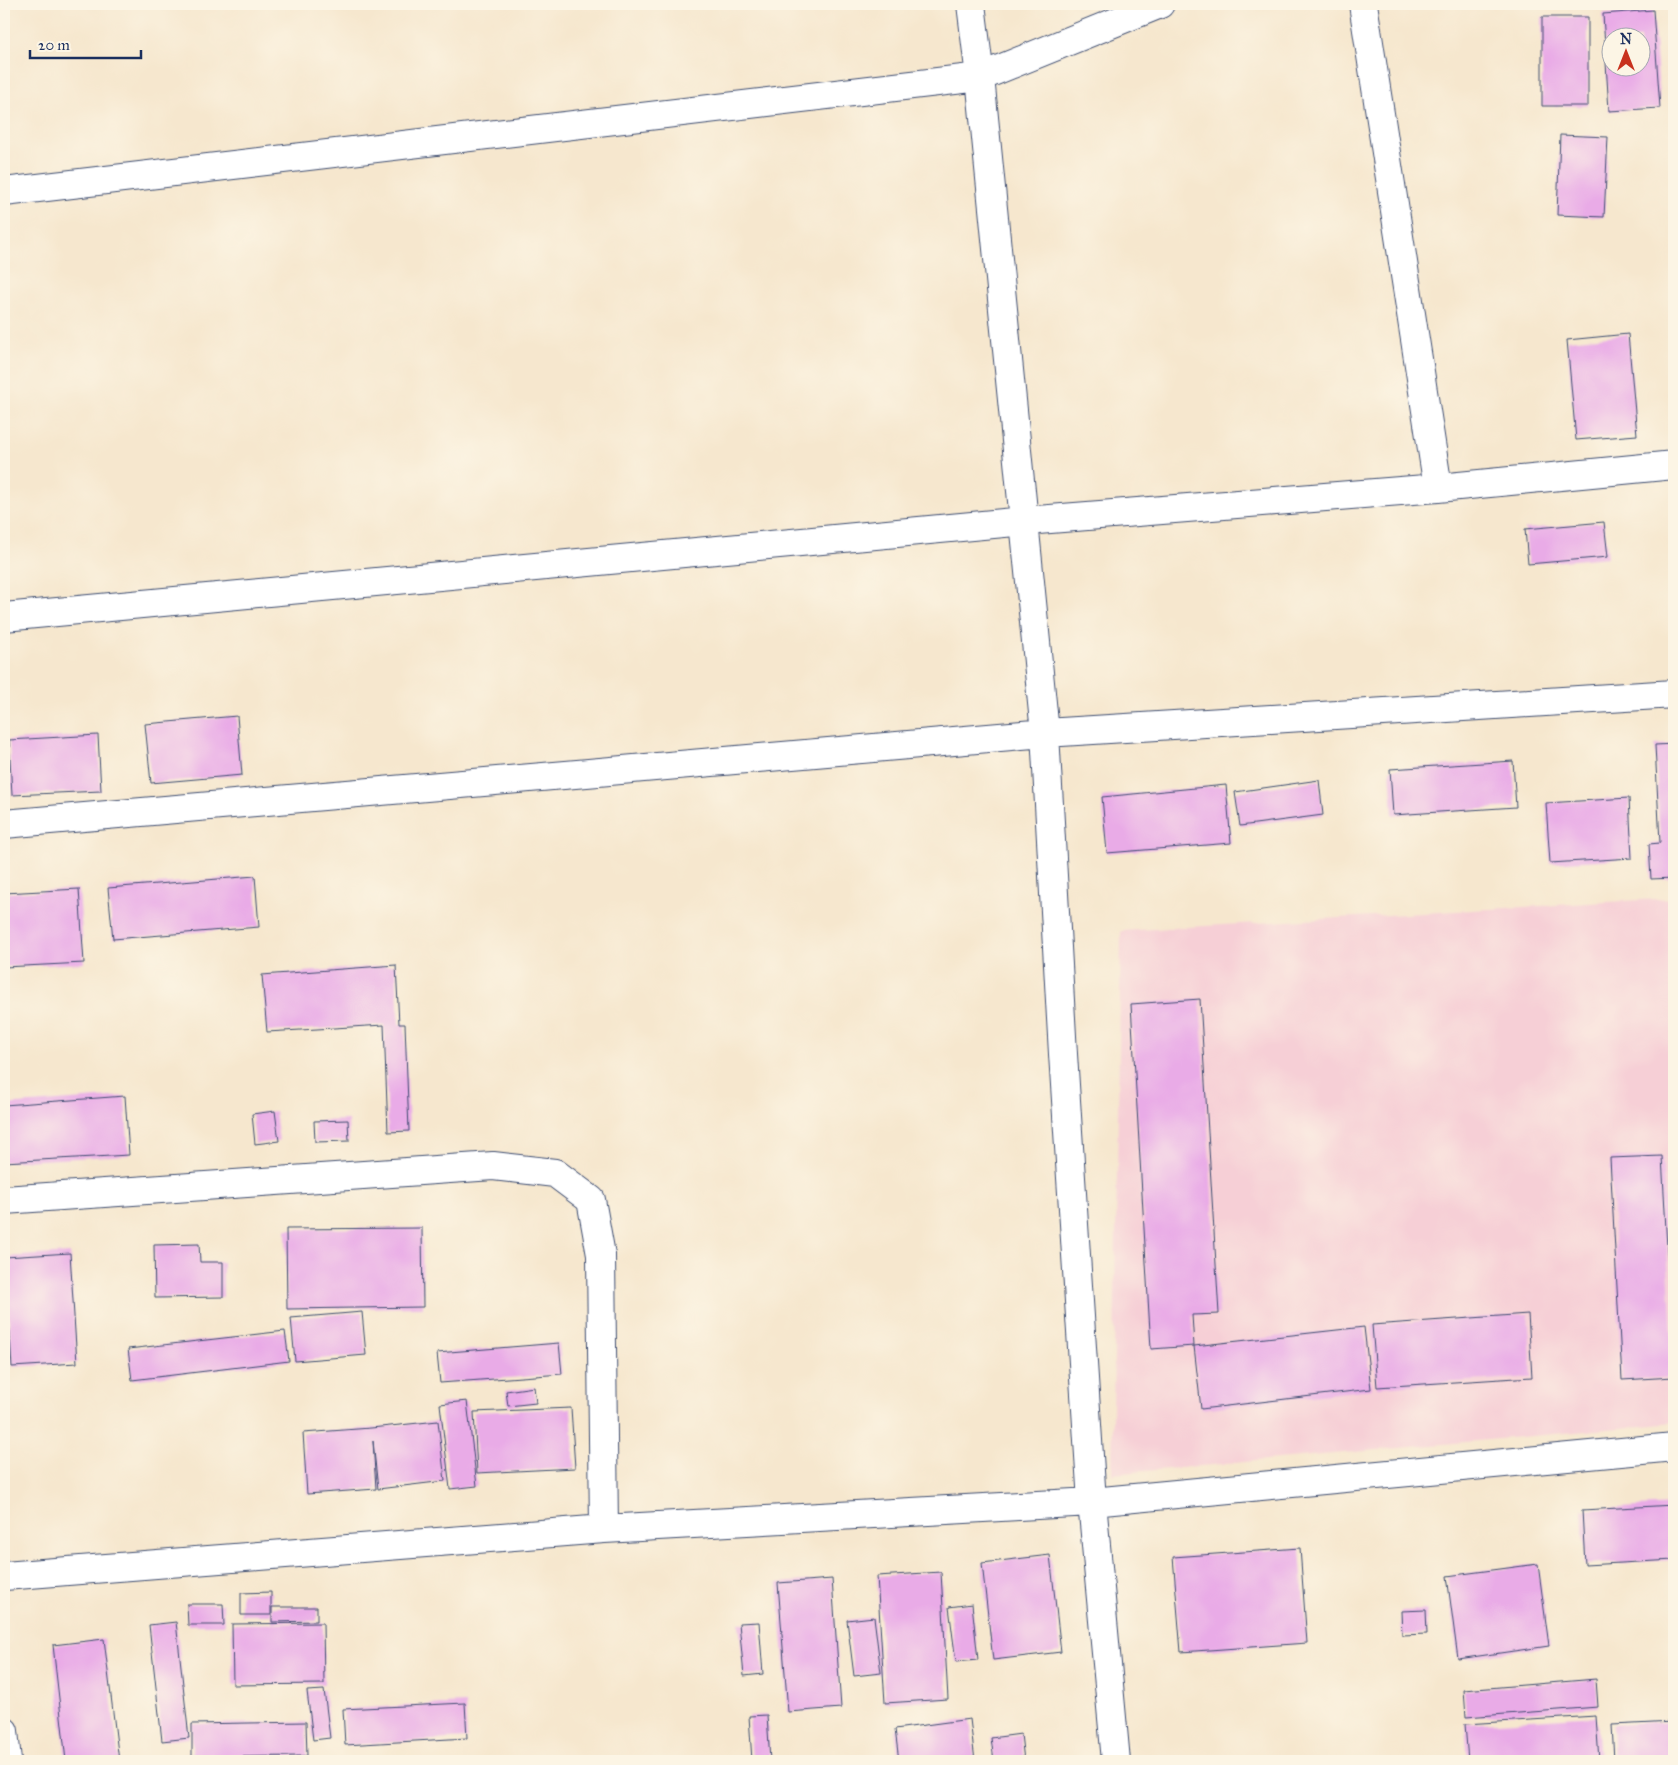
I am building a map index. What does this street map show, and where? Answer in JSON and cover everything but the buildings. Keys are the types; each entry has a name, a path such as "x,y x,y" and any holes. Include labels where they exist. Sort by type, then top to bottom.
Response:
{"street":[{"path":"972,4 1045,734 1092,1502 1116,1761"},
{"path":"4,192 980,77 1160,4"},
{"path":"1363,4 1438,488"},
{"path":"4,616 1025,521 1438,488 1674,465"},
{"path":"4,824 1045,734 1674,694"},
{"path":"4,1200 494,1166 555,1172 591,1200 601,1255 604,1529"},
{"path":"4,1576 604,1529 1092,1502 1674,1447"},
{"path":"4,1731 7,1761"}],"shaded area":[{"path":"1674,898 1674,1423 1112,1474 1121,931"}]}
